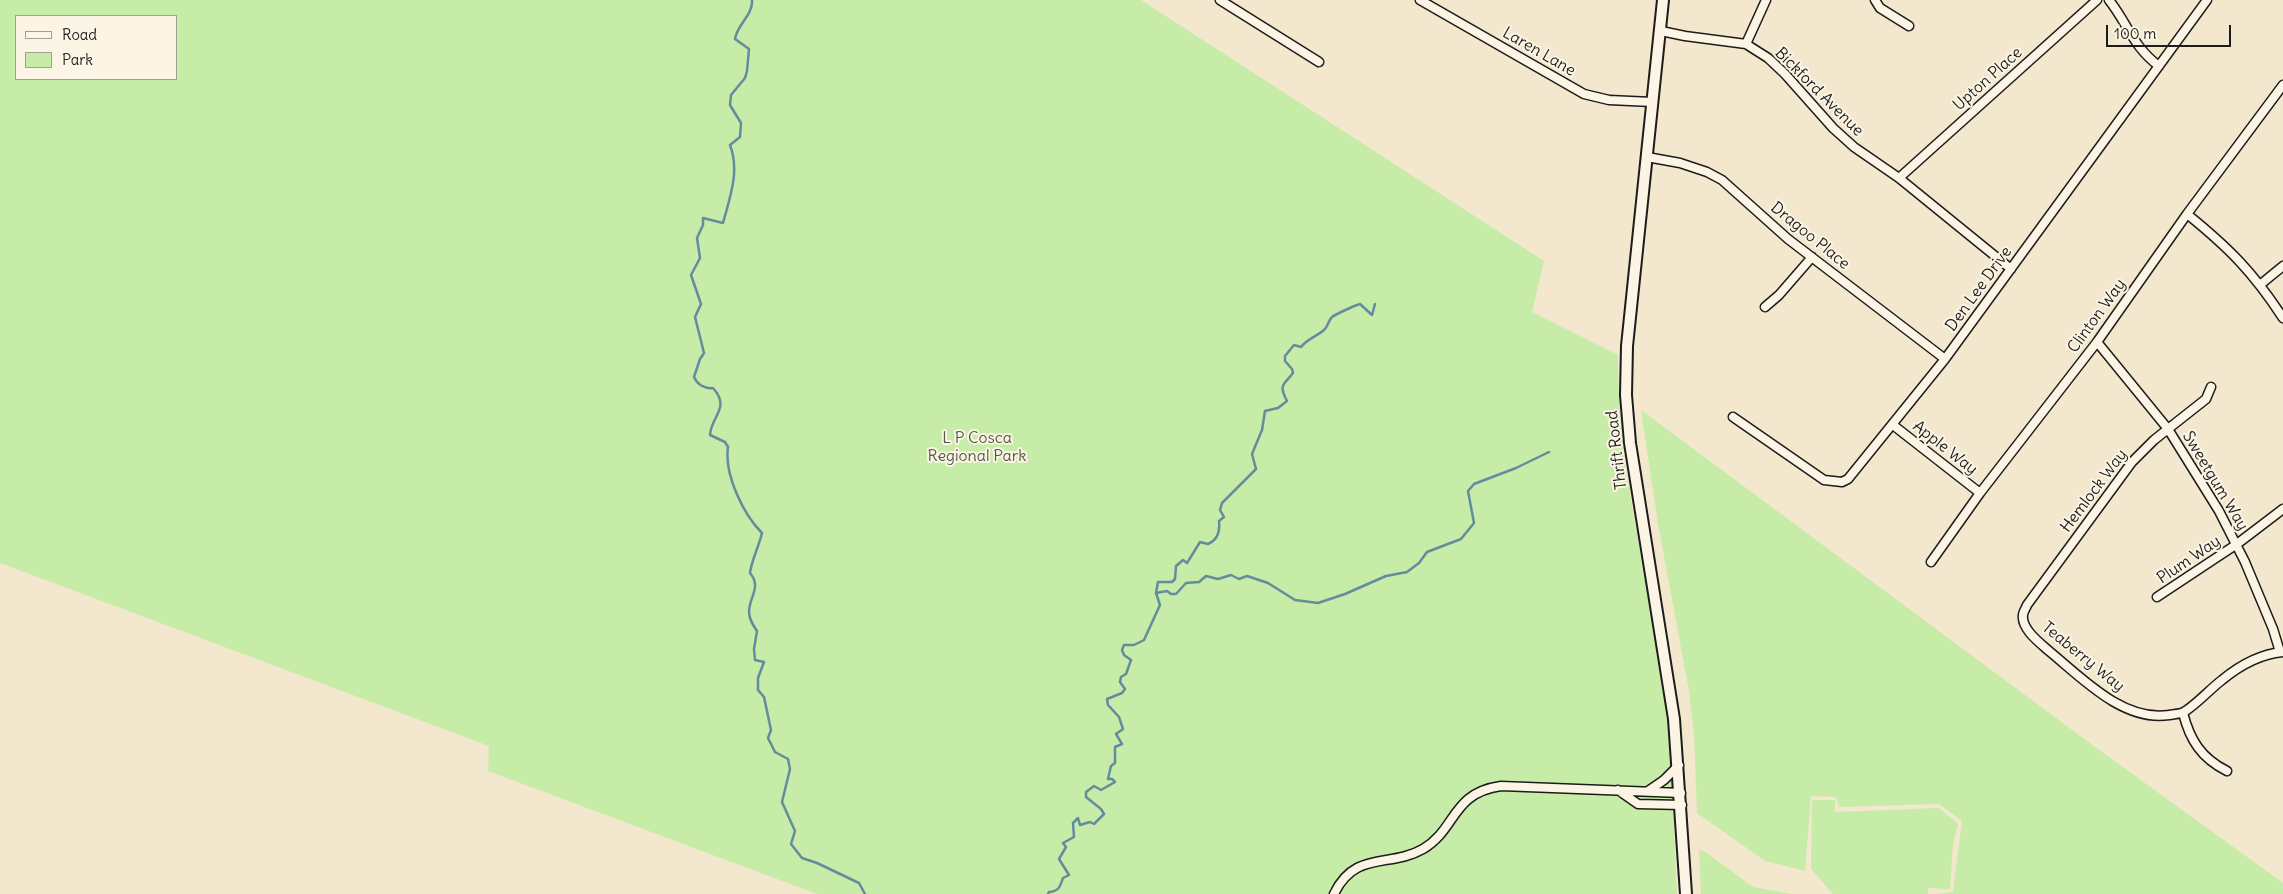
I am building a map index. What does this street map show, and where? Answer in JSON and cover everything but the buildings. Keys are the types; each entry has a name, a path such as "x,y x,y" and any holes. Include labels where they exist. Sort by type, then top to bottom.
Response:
{"street":[{"path":"1220,0 1319,62"},
{"name":"Laren Lane","path":"1420,0 1584,94 1608,100 1652,102"},
{"name":"Thrift Road","path":"1663,0 1627,346 1626,395 1631,454 1666,658 1679,765 1686,894"},
{"path":"1746,44 1766,0"},
{"path":"1874,0 1880,8 1909,26"},
{"name":"Upton Place","path":"1899,178 2097,0"},
{"path":"2109,0 2136,45 2147,58 2159,66"},
{"name":"Den Lee Drive","path":"1733,417 1817,476 1830,482 1848,479 1945,359 2207,0"},
{"name":"Bickford Avenue","path":"1661,31 1746,44 1777,65 1854,147 1899,178 2011,269"},
{"name":"Clinton Way","path":"1931,562 1980,493 2097,342 2283,85"},
{"name":"Dragoo Place","path":"1647,158 1686,164 1722,180 1788,239 1945,359"},
{"path":"2188,214 2230,250 2260,284 2283,318"},
{"path":"1765,307 1779,295 1812,257"},
{"path":"2260,284 2283,266"},
{"name":"Sweetgum Way","path":"2097,342 2168,429 2200,480 2237,544 2281,652"},
{"name":"Hemlock Way","path":"2027,628 2022,615 2039,587 2119,478 2141,451 2206,399 2211,387"},
{"name":"Apple Way","path":"1893,425 1980,493"},
{"name":"Plum Way","path":"2157,597 2237,544 2283,509"},
{"name":"Teaberry Way","path":"2027,628 2032,635 2059,659 2101,692 2126,708 2148,716 2183,713"},
{"path":"2227,771 2210,761 2198,749 2183,713 2238,668 2256,659 2281,652"},
{"path":"1648,792 1679,765"},
{"path":"1334,894 1341,882 1359,866 1369,862 1407,856 1424,848 1438,837 1463,802 1483,790 1501,786 1681,793"},
{"path":"1618,790 1638,804 1682,805"}],"green space":[{"name":"L P Cosca Regional Park","path":"0,0 1141,0 1544,261 1532,312 1618,355 1619,393 1626,469 1664,685 1672,774 1677,894 817,894 488,771 489,746 0,563"},
{"path":"1641,410 2087,741 2283,883 2283,894 1936,894 1953,892 1962,821 1939,804 1839,807 1836,797 1811,796 1805,871 1765,861 1697,813 1694,735 1689,691 1658,524"},
{"path":"1812,800 1835,800 1835,812 1939,808 1958,824 1953,844 1950,889 1928,888 1928,894 1833,894 1811,869"},
{"path":"1699,850 1704,851 1753,887 1792,894 1701,894"}],"waterway":[{"path":"752,0 750,11 735,39 749,49 745,78 731,95 730,105 741,123 740,137 730,145 734,164 731,194 723,223 703,218 703,225 697,238 700,258 691,275 701,304 695,317 704,353 694,377 701,386 713,388 718,395 720,407 710,435 725,442 728,447 729,469 736,493 748,515 762,533 750,573 755,583 755,588 749,615 757,631 754,649 755,660 764,662 758,678 758,690 764,697 771,730 768,738 775,752 788,759 790,769 782,802 795,831 791,844 802,858 859,883 865,894"},
{"path":"1048,894 1057,890 1063,878 1069,875 1059,859 1066,847 1063,843 1074,837 1073,823 1078,818 1080,825 1090,822 1094,824 1104,814 1101,809 1086,797 1086,792 1094,786 1101,790 1115,782 1112,779 1108,779 1111,766 1115,763 1115,747 1122,744 1116,734 1123,729 1119,717 1108,705 1107,699 1122,693 1125,689 1120,682 1121,677 1126,674 1131,660 1124,655 1122,650 1124,645 1134,645 1144,640 1160,605 1156,593 1158,582 1172,582 1175,579 1176,566 1183,560 1187,563 1200,542 1208,544 1214,540 1219,531 1219,521 1224,517 1220,510 1222,503 1256,469 1252,454 1262,430 1265,411 1278,408 1287,401 1283,385 1293,373 1285,361 1285,356 1294,345 1301,347 1324,330 1334,316 1360,304 1372,315 1375,304"},
{"path":"1156,593 1167,591 1171,594 1176,594 1186,583 1199,582 1206,576 1218,579 1231,575 1239,579 1247,576 1268,583 1295,600 1318,603 1345,594 1386,576 1407,572 1419,563 1427,552 1461,539 1474,523 1468,491 1474,484 1516,468 1549,452"}]}
